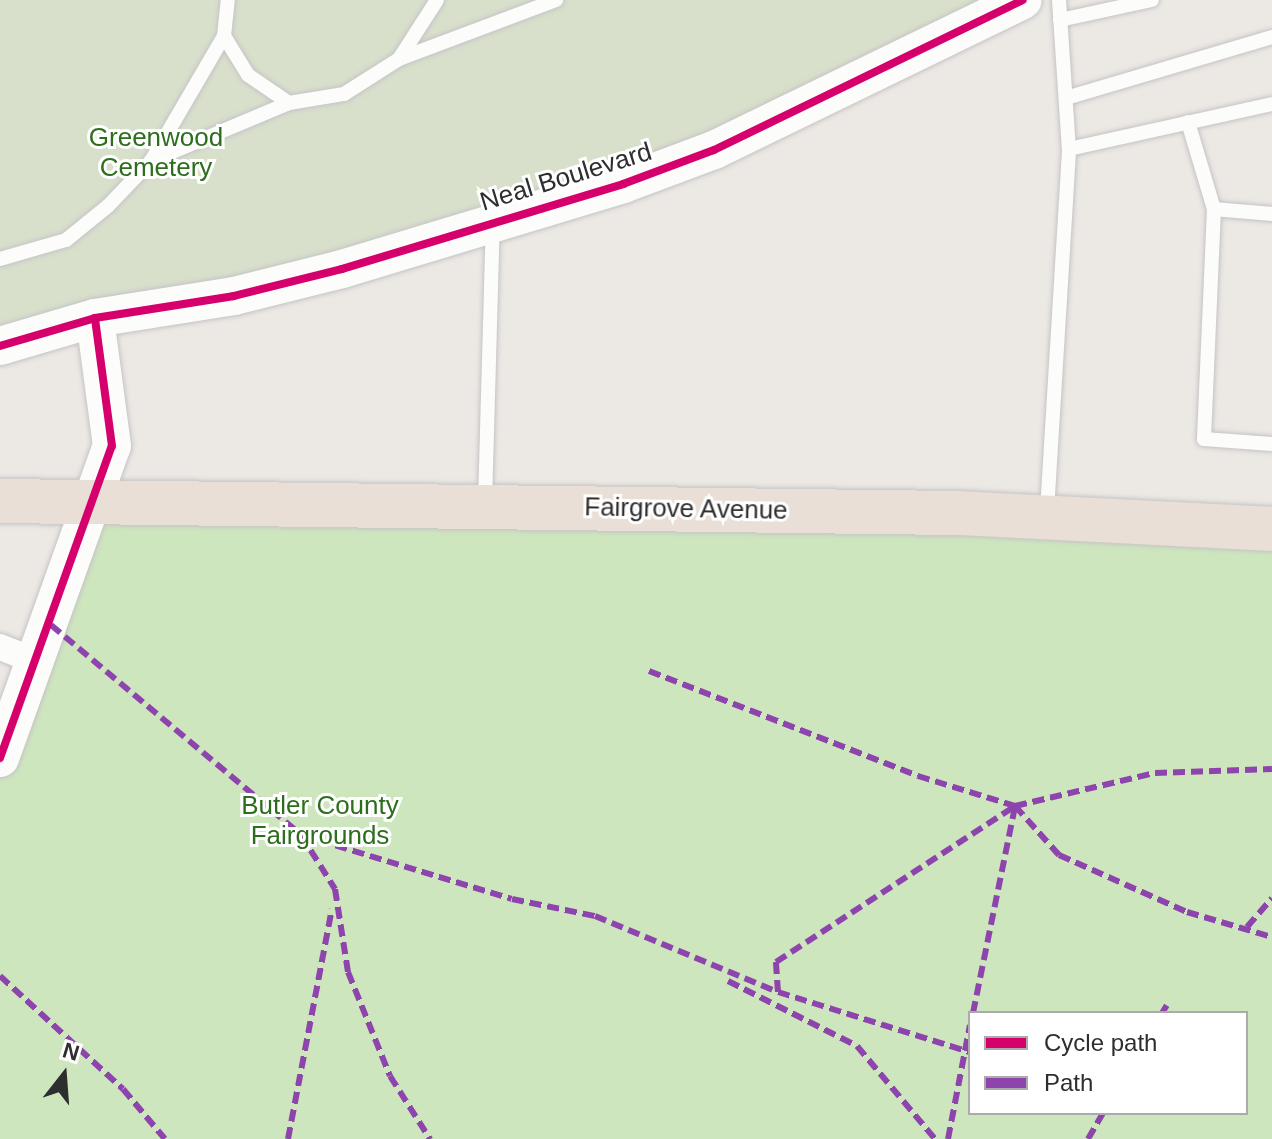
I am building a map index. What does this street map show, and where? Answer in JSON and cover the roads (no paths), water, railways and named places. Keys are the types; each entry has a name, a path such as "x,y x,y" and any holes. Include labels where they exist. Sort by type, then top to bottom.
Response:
{"highway":[{"name":"Fairgrove Avenue","path":"0,501 99,497 1047,517 1272,529"}],"street":[{"name":"Neal Boulevard","path":"0,346 95,318 234,296 714,150 1023,0"},
{"path":"0,758 99,497 112,446 95,318"},
{"path":"0,647 38,662"}],"lane":[{"path":"0,259 66,240 151,161 224,36 228,0"},
{"path":"399,59 437,0"},
{"path":"151,161 289,103 344,94 399,59 556,0"},
{"path":"1047,517 1069,149 1059,0"},
{"path":"1060,20 1152,0"},
{"path":"224,36 248,75 289,103"},
{"path":"1066,98 1272,37"},
{"path":"1069,149 1272,104"},
{"path":"1188,122 1214,209 1204,439 1272,444"},
{"path":"1214,209 1272,214"},
{"path":"485,505 494,219"}],"park label":[{"name":"Greenwood Cemetery","path":"156,153"},
{"name":"Butler County Fairgrounds","path":"320,821"}]}
